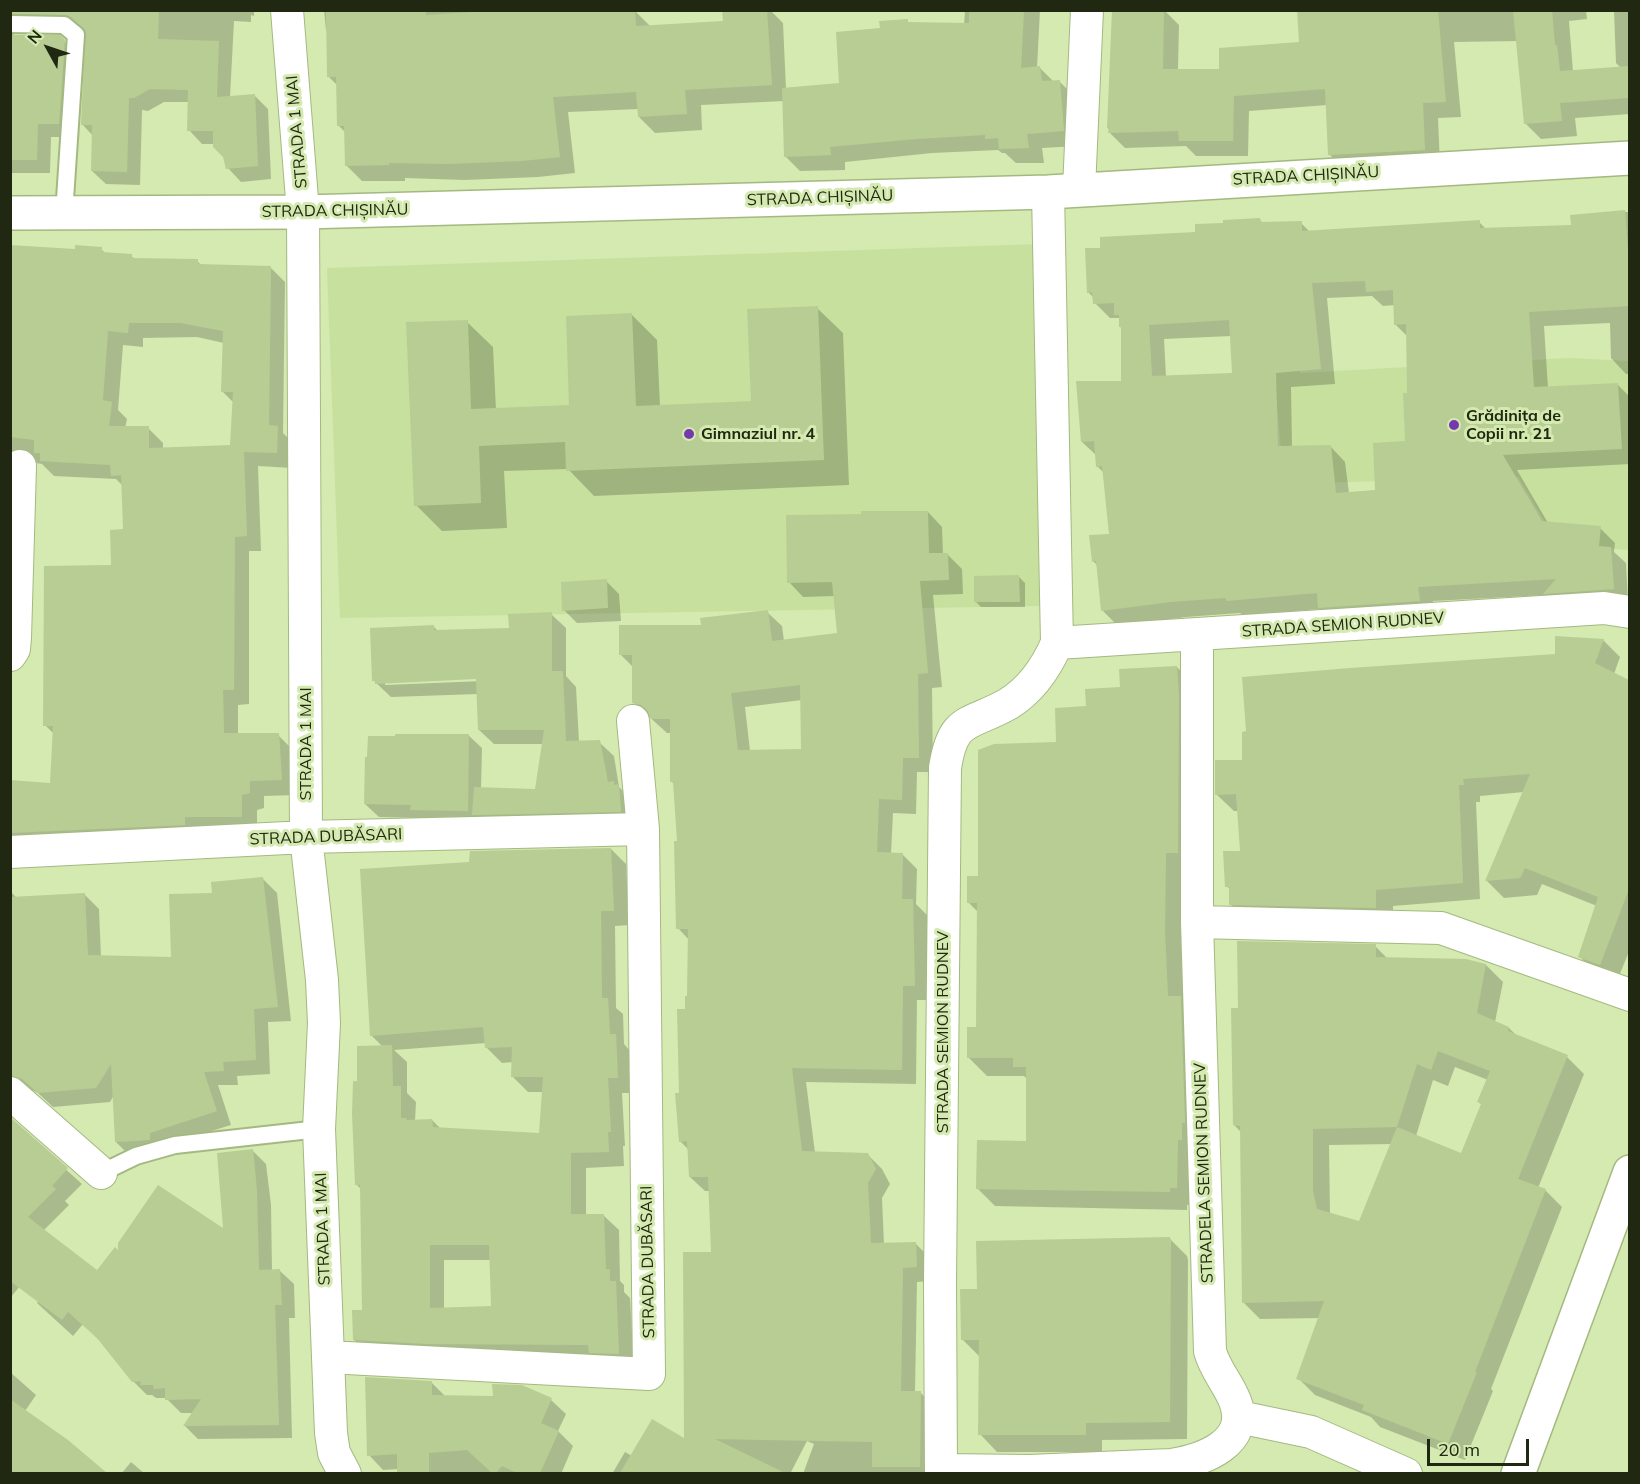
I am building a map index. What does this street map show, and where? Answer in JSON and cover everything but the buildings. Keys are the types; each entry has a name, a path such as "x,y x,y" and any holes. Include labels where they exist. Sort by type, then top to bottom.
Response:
{"street":[{"name":"STRADA 1 MAI","path":"287,10 303,212 306,837 322,980 324,1023 319,1129 331,1433 334,1453 345,1473"},
{"path":"1057,643 1064,190 1087,10"},
{"name":"STRADA CHIȘINĂU","path":"10,213 303,212 1064,190 1629,158"},
{"path":"10,655 14,650 15,638 20,466"},
{"name":"STRADA SEMION RUDNEV","path":"941,1472 940,1282 945,768 948,747 957,731 974,718 1010,702 1027,688 1049,660 1057,643 1604,609 1629,612"},
{"name":"STRADELA SEMION RUDNEV","path":"1197,634 1197,922 1210,1351 1213,1364 1235,1399 1239,1417"},
{"name":"STRADA DUBĂSARI","path":"328,1357 649,1374 642,829 633,721"},
{"name":"STRADA DUBĂSARI","path":"10,852 306,837 642,829"},
{"path":"1197,922 1441,928 1629,995"},
{"path":"10,1093 101,1173"},
{"path":"1518,1473 1629,1172"},
{"path":"941,1472 1171,1465 1192,1461 1218,1451 1232,1436 1239,1417 1311,1432 1406,1473"}],"lane":[{"path":"10,24 64,25 76,35 64,214"},
{"path":"101,1173 136,1156 175,1145 319,1129"}],"shaded area":[{"name":"Grădinița de Copii nr. 21","path":"1261,226 1300,373 1568,358 1629,361 1629,550 1558,544 1518,477 1284,484"},
{"name":"Gimnaziul nr. 4","path":"1038,244 1053,599 1040,606 340,618 327,268"}],"place":[{"name":"Grădinița de Copii nr. 21","path":"1454,425"},
{"name":"Gimnaziul nr. 4","path":"689,434"}]}
